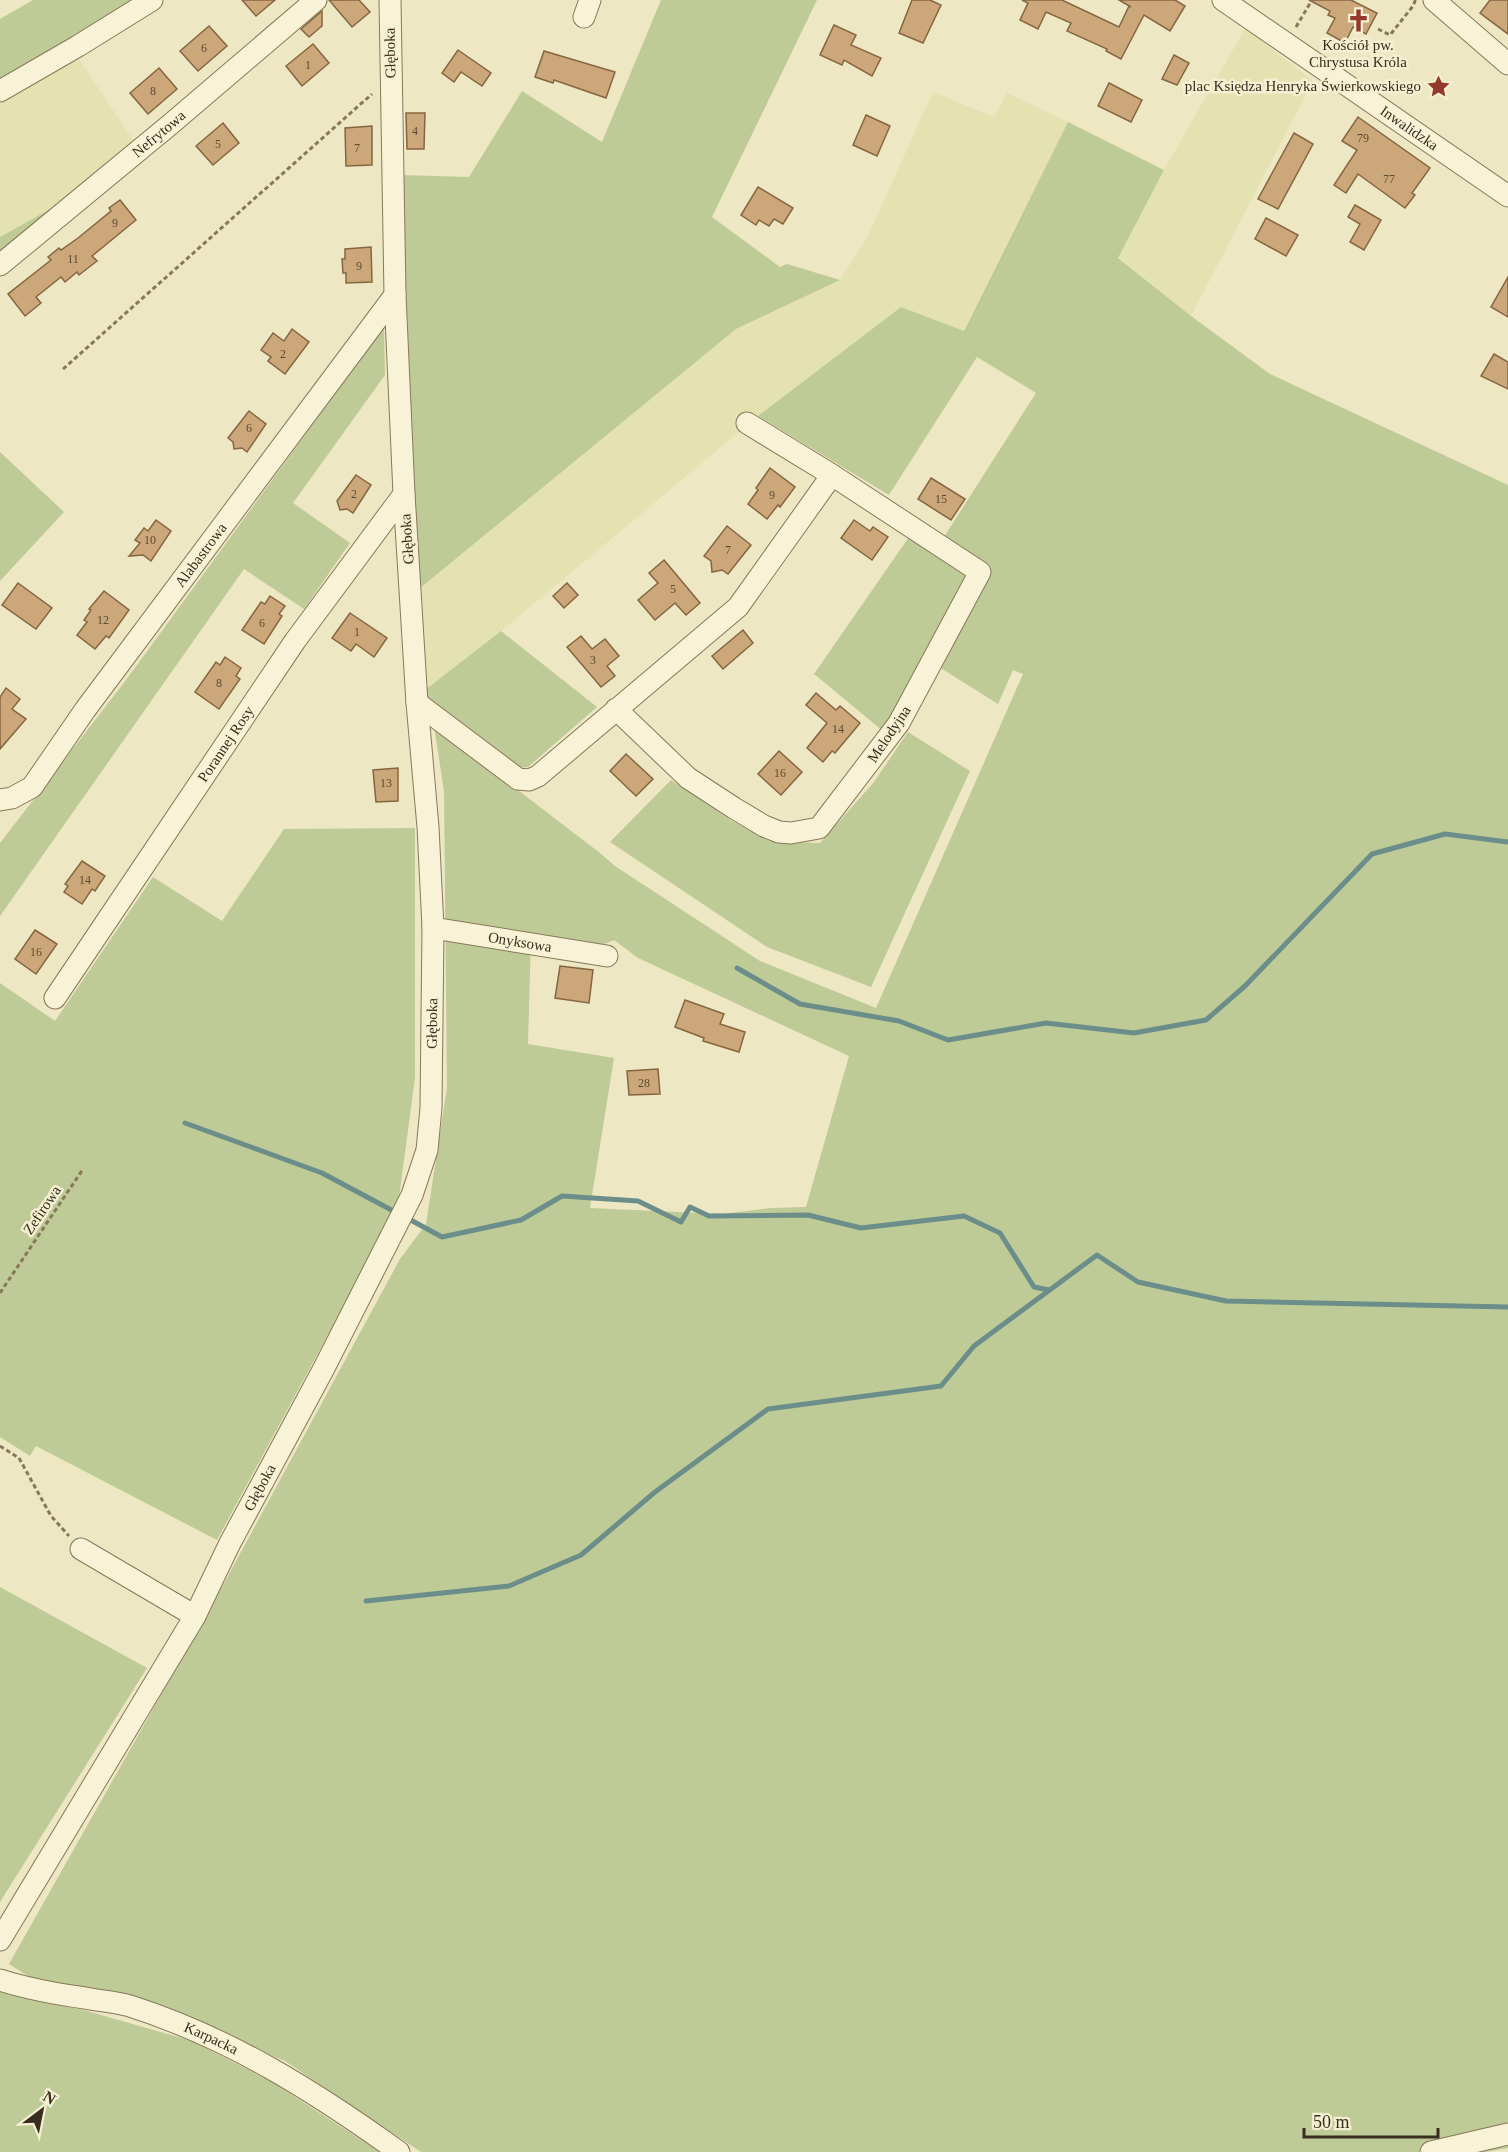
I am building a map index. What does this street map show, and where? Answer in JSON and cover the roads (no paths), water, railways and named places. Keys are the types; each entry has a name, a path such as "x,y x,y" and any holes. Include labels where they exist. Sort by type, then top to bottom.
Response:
{"street":[{"path":"0,91 152,0"},
{"name":"Nefrytowa","path":"0,265 316,0"},
{"name":"Głęboka","path":"0,1940 195,1616 230,1543 323,1370 412,1195 427,1150 431,1108 433,928 404,494 394,296 390,0"},
{"name":"Inwalidzka","path":"1223,0 1508,196"},
{"path":"1434,0 1508,64"},
{"name":"Alabastrowa","path":"0,800 12,798 32,787 86,710 394,296"},
{"name":"Melodyjna","path":"616,709 688,778 764,826 791,833 819,828 899,723 980,572 832,475 747,423"},
{"path":"417,703 519,779 529,780 538,776 738,607 832,475"},
{"name":"Porannej Rosy","path":"55,998 295,641 404,494"},
{"name":"Onyksowa","path":"433,928 607,956"},
{"path":"81,1549 195,1616"},
{"name":"Karpacka","path":"0,1980 31,1989 128,2005 206,2034 279,2072 399,2152"},
{"path":"1431,2152 1508,2134"}],"waterway":[{"path":"737,968 800,1004 899,1021 948,1040 1046,1023 1134,1033 1206,1020 1245,986 1372,854 1445,834 1508,842"},
{"path":"185,1123 322,1173 399,1214"},
{"path":"407,1218 442,1237 521,1220 562,1196 638,1201 681,1222 690,1207 709,1216 808,1215 861,1228 964,1216 1000,1233 1034,1287 1049,1290"},
{"path":"366,1601 509,1586 581,1555 655,1492 768,1409 941,1386 974,1346 1097,1255 1138,1282 1226,1301 1508,1307"}],"place":[{"name":"Kościół pw. Chrystusa Króla","path":"1358,21"},
{"name":"plac Księdza Henryka Świerkowskiego","path":"1439,86"}]}
